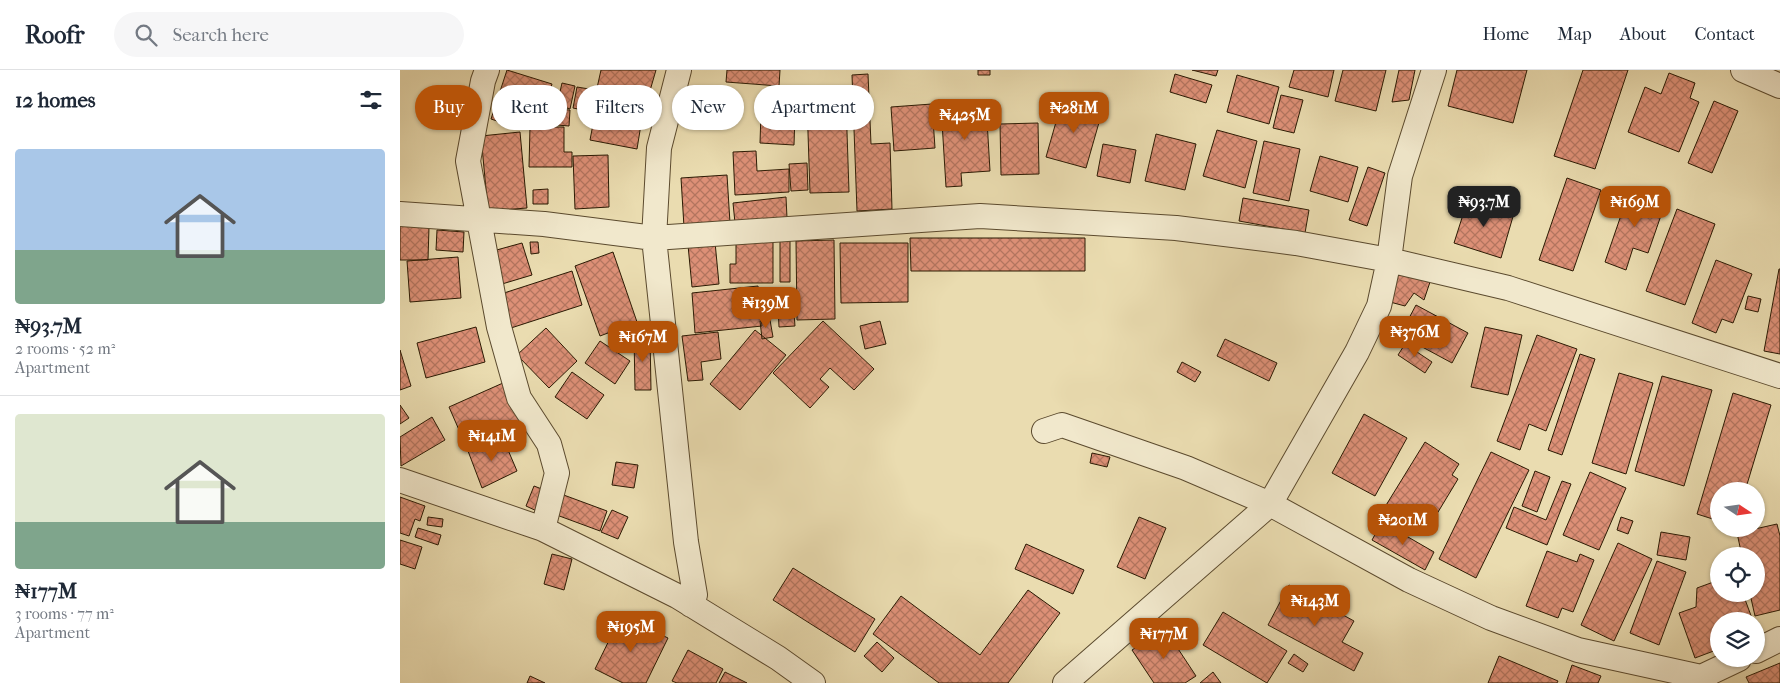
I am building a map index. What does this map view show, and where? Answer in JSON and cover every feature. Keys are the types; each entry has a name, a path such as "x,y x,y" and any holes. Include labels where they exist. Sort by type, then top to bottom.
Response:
{"street":[{"path":"487,70 483,81 468,161 499,327 519,398 549,444 557,473 543,529"},
{"path":"679,70 659,148 654,238 686,542 695,595 691,604"},
{"path":"1065,683 1270,504 1358,352 1379,306 1389,260 1400,176 1434,70"},
{"path":"1743,70 1780,86"},
{"path":"400,214 544,224 654,238 980,216 1176,228 1296,243 1389,260 1508,288 1780,376"},
{"path":"1044,431 1062,425 1186,468 1270,504 1409,580 1491,618 1578,650 1703,680 1725,667"},
{"path":"400,480 543,529 691,604 778,658 813,683"},
{"path":"1765,646 1780,639"}],"building":[{"path":"507,70 552,84 552,85 502,85"},
{"path":"601,70 656,70 652,85 598,85"},
{"path":"727,70 780,70 779,85 726,82"},
{"path":"978,70 990,70 990,75 978,75"},
{"path":"1192,70 1218,70 1216,76"},
{"path":"1294,70 1334,70 1328,97 1289,87"},
{"path":"1343,70 1386,70 1376,111 1335,101"},
{"path":"1399,70 1415,70 1409,100 1392,102"},
{"path":"1457,70 1527,70 1513,123 1448,106"},
{"path":"1583,70 1628,70 1595,169 1554,156"},
{"path":"1669,73 1695,83 1690,98 1699,102 1679,152 1628,132 1645,87 1661,94"},
{"path":"868,74 868,85 852,85 852,75"},
{"path":"1175,74 1212,85 1206,103 1170,92"},
{"path":"1237,75 1279,87 1269,124 1227,112"},
{"path":"562,83 575,86 570,109 567,108 567,85 562,85"},
{"path":"577,87 577,109 573,108"},
{"path":"1281,95 1303,100 1294,133 1273,128"},
{"path":"1062,101 1102,112 1086,168 1046,157"},
{"path":"1714,101 1738,111 1712,173 1688,163"},
{"path":"986,103 990,171 961,173 962,186 946,187 941,106"},
{"path":"932,104 935,148 894,151 891,107"},
{"path":"567,110 570,110 569,126 567,126"},
{"path":"1038,123 1039,174 1001,175 1000,124"},
{"path":"530,130 564,130 564,152 572,152 572,167 529,167"},
{"path":"592,130 640,130 637,149 590,140"},
{"path":"760,130 794,130 794,145 760,143"},
{"path":"808,130 847,130 849,192 810,193"},
{"path":"854,130 870,130 871,144 890,143 892,209 857,211"},
{"path":"1217,130 1257,141 1245,188 1203,176"},
{"path":"520,132 527,208 488,211 481,136"},
{"path":"1156,134 1196,144 1185,190 1145,181"},
{"path":"1264,141 1300,149 1289,201 1253,193"},
{"path":"1103,144 1136,150 1130,183 1097,176"},
{"path":"756,151 757,171 789,169 789,192 735,195 733,152"},
{"path":"608,155 609,207 575,209 573,156"},
{"path":"1320,156 1358,167 1348,202 1310,191"},
{"path":"807,163 808,190 791,191 789,164"},
{"path":"1368,167 1385,173 1367,226 1349,220"},
{"path":"727,175 730,223 684,227 681,178"},
{"path":"1567,178 1601,190 1573,271 1539,260"},
{"path":"548,189 548,204 533,204 533,190"},
{"path":"1630,189 1666,201 1648,253 1633,248 1626,270 1605,262"},
{"path":"786,197 787,218 735,223 733,203"},
{"path":"1243,198 1309,210 1305,233 1239,221"},
{"path":"1468,199 1514,213 1501,258 1454,243"},
{"path":"1677,209 1715,224 1685,305 1646,291"},
{"path":"400,226 429,227 428,260 400,260"},
{"path":"437,230 464,232 463,252 436,250"},
{"path":"910,238 1085,238 1085,271 911,271"},
{"path":"780,239 790,239 790,282 780,282"},
{"path":"834,240 835,319 797,320 796,241"},
{"path":"736,241 773,241 773,283 730,283 730,264 736,264"},
{"path":"530,242 538,242 539,253 531,254"},
{"path":"715,242 719,284 692,287 688,245"},
{"path":"522,243 532,275 502,284 493,251"},
{"path":"840,243 908,243 908,302 841,303"},
{"path":"613,252 637,322 600,336 575,266"},
{"path":"458,257 461,298 410,302 407,261"},
{"path":"1716,260 1752,274 1733,323 1722,319 1716,333 1692,323"},
{"path":"1399,269 1431,279 1424,300 1414,293 1405,306 1390,302"},
{"path":"1780,269 1780,354 1764,351"},
{"path":"572,271 582,305 511,328 501,294"},
{"path":"758,286 762,326 695,333 692,293"},
{"path":"777,289 792,289 795,326 779,327"},
{"path":"1748,296 1761,299 1758,312 1745,309"},
{"path":"1416,305 1468,333 1452,363 1400,335"},
{"path":"770,320 773,337 762,339 760,321"},
{"path":"823,321 874,369 854,390 830,368 820,379 829,387 810,408 773,373"},
{"path":"880,321 886,344 865,349 860,326"},
{"path":"476,327 485,362 426,378 417,343"},
{"path":"1485,327 1522,335 1508,395 1471,387"},
{"path":"546,328 577,361 549,388 517,355"},
{"path":"755,330 786,355 740,410 710,384"},
{"path":"718,332 721,359 701,362 703,380 688,381 682,336"},
{"path":"1537,335 1577,349 1546,431 1529,424 1520,450 1497,441"},
{"path":"634,336 650,336 651,390 635,390"},
{"path":"1225,339 1277,363 1269,381 1217,356"},
{"path":"600,341 630,361 615,384 585,363"},
{"path":"1405,344 1432,362 1425,373 1398,355"},
{"path":"400,350 411,386 400,390"},
{"path":"1580,354 1595,359 1562,455 1548,450"},
{"path":"1182,362 1201,372 1195,382 1177,372"},
{"path":"572,372 604,395 587,419 555,397"},
{"path":"1619,373 1653,383 1626,474 1592,463"},
{"path":"1662,376 1712,390 1684,486 1635,471"},
{"path":"503,383 520,421 466,446 449,407"},
{"path":"1733,393 1771,405 1748,482 1710,482 1710,518 1697,514"},
{"path":"400,405 409,418 400,424"},
{"path":"1364,414 1407,438 1375,496 1332,473"},
{"path":"432,417 445,440 401,466 400,437"},
{"path":"502,436 517,471 482,488 468,451"},
{"path":"1425,442 1459,464 1452,475 1458,479 1429,527 1416,519 1408,532 1380,515"},
{"path":"1491,452 1529,470 1476,578 1439,559"},
{"path":"1092,453 1110,457 1107,467 1090,463"},
{"path":"616,462 638,465 634,488 612,485"},
{"path":"1535,471 1550,477 1537,512 1522,506"},
{"path":"1590,472 1626,488 1599,550 1563,535"},
{"path":"1562,481 1571,484 1547,545 1506,528 1514,507 1546,520"},
{"path":"534,486 547,491 539,512 526,506"},
{"path":"561,494 607,511 600,531 554,514"},
{"path":"400,497 425,506 420,521 415,519 409,536 400,533"},
{"path":"612,510 628,517 618,539 601,532"},
{"path":"428,517 443,519 442,527 427,525"},
{"path":"1139,517 1166,528 1145,579 1117,567"},
{"path":"1621,517 1633,521 1628,534 1617,530"},
{"path":"1382,522 1434,552 1425,570 1372,540"},
{"path":"1777,524 1780,536 1780,610 1765,614 1765,612 1754,612 1752,602 1765,602 1765,547 1740,547 1738,538 1765,538 1765,527"},
{"path":"418,528 441,535 438,545 415,537"},
{"path":"1661,532 1690,537 1686,560 1657,555"},
{"path":"400,540 422,547 415,569 400,564"},
{"path":"1618,543 1652,559 1614,641 1581,625"},
{"path":"1026,544 1084,570 1073,594 1015,569"},
{"path":"1547,551 1577,562 1580,554 1594,560 1573,612 1562,608 1558,618 1526,606"},
{"path":"552,554 572,559 564,590 544,584"},
{"path":"1657,561 1686,572 1659,645 1630,633"},
{"path":"793,568 875,619 855,652 773,600"},
{"path":"1710,583 1710,602 1746,602 1750,612 1710,612 1710,652 1695,658 1679,613 1696,607 1697,588"},
{"path":"1289,585 1354,621 1342,642 1363,653 1354,671 1268,625"},
{"path":"1028,590 1060,613 1008,683 939,683 873,634 901,596 980,655"},
{"path":"1223,612 1287,651 1267,683 1203,645"},
{"path":"621,616 668,638 646,683 623,683 595,669"},
{"path":"1165,629 1196,676 1185,683 1154,683 1132,650"},
{"path":"877,642 894,658 882,672 864,656"},
{"path":"688,650 723,669 716,683 677,683 672,681"},
{"path":"1294,654 1308,664 1303,672 1288,663"},
{"path":"1499,656 1558,681 1557,683 1488,683"},
{"path":"1780,663 1780,683 1749,683 1746,677"},
{"path":"1572,665 1601,676 1598,683 1566,683"},
{"path":"725,672 747,683 719,683"},
{"path":"1213,672 1221,683 1200,683"},
{"path":"530,676 545,683 527,683"}]}
